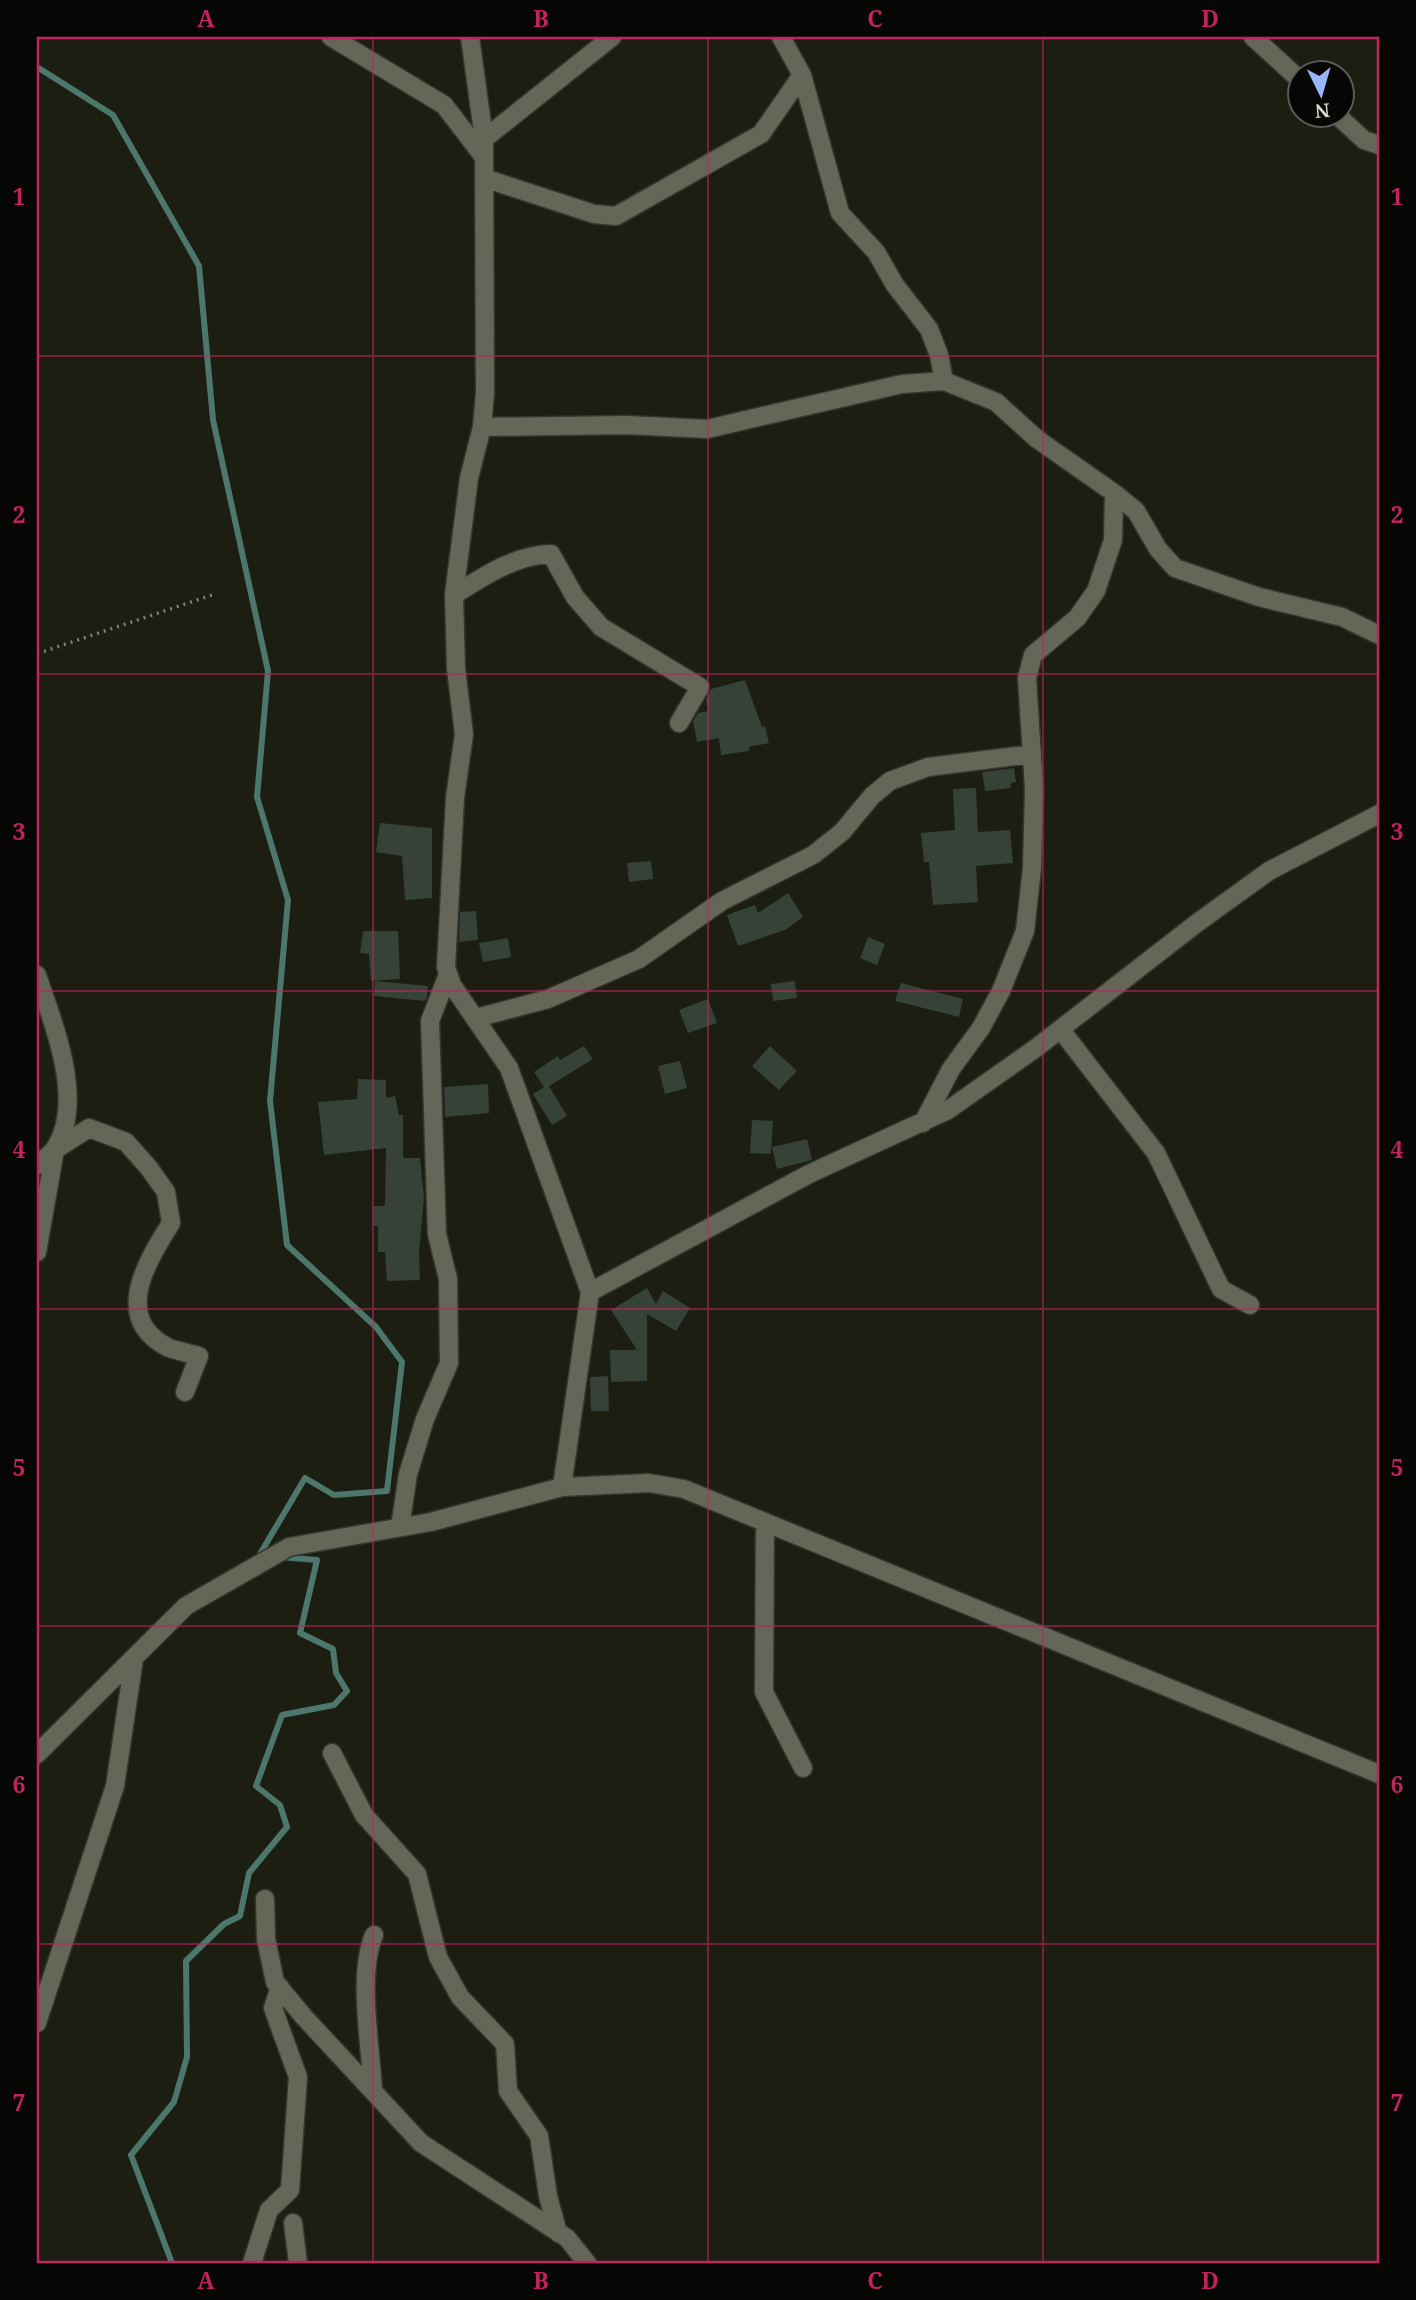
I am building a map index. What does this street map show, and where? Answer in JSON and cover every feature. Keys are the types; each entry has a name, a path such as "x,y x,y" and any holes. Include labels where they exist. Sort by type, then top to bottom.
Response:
{"street":[{"path":"331,37 444,105 484,148"},
{"path":"400,1527 408,1474 421,1430 449,1363 448,1279 437,1234 429,1021 447,977 446,923 454,812 464,734 456,669 454,595 469,478 482,427 485,393 484,148 470,37"},
{"path":"484,148 612,37"},
{"path":"780,37 802,75 840,213 876,252 895,285 929,329 939,355 944,381"},
{"path":"1253,37 1286,67"},
{"path":"484,178 594,215 616,216 761,134 802,75"},
{"path":"1354,130 1364,139 1379,145"},
{"path":"482,427 627,425 708,429 902,384 944,381 996,402 1037,439 1114,493 1136,511 1158,549 1175,568 1259,597 1342,617 1379,635"},
{"path":"923,1124 951,1069 982,1028 1001,992 1025,931 1031,868 1032,754 1027,678 1033,655 1077,618 1096,591 1113,540 1114,493"},
{"path":"454,595 484,576 530,555 551,554 575,597 601,627 701,687 680,723"},
{"path":"476,1018 548,999 639,959 722,901 813,855 842,832 872,796 890,781 928,766 1032,754"},
{"path":"590,1292 809,1174 884,1138 923,1124 1061,1030 1197,923 1269,871 1379,814"},
{"path":"37,975 64,1057 64,1131 55,1150 37,1252"},
{"path":"447,977 509,1068 590,1292 562,1487"},
{"path":"1061,1030 1156,1153 1221,1289 1250,1305"},
{"path":"37,1165 89,1128 125,1142 166,1192 171,1223 143,1269 137,1299 142,1325 166,1346 199,1356 185,1392"},
{"path":"37,1754 186,1606 289,1547 400,1527 562,1487 649,1483 684,1489 1379,1774"},
{"path":"765,1522 764,1692 803,1768"},
{"path":"37,2023 115,1786 134,1659"},
{"path":"332,1753 365,1815 417,1874 439,1957 460,1997 505,2044 508,2091 539,2136 548,2196 558,2233"},
{"path":"265,1899 266,1939 275,1982 421,2143 567,2238 587,2263"},
{"path":"373,2091 367,1992 369,1948 374,1936"},
{"path":"252,2263 269,2210 290,2190 298,2077 273,2008 280,1987"},
{"path":"293,2223 298,2263"}],"path":[{"path":"37,650 45,651 215,594"}],"building":[{"path":"745,680 762,727 765,726 769,743 749,747 749,751 721,755 719,738 697,742 693,721 698,713 708,711 706,700 711,689"},
{"path":"1014,768 1016,782 1011,783 1010,788 985,791 982,772"},
{"path":"976,788 978,832 1010,830 1013,863 976,866 978,902 933,905 929,862 924,862 921,833 955,830 953,789"},
{"path":"380,823 432,828 432,898 405,900 402,856 376,852"},
{"path":"651,861 653,879 629,882 627,863"},
{"path":"788,893 803,917 785,930 738,946 727,915 755,905 758,913"},
{"path":"476,911 478,940 459,942 460,912"},
{"path":"363,931 398,931 400,979 371,981 369,954 360,953"},
{"path":"868,937 885,944 877,965 860,958"},
{"path":"508,938 511,957 483,962 479,943"},
{"path":"375,981 428,986 427,998 425,1001 374,996"},
{"path":"795,981 797,998 773,1001 771,984"},
{"path":"901,983 963,999 959,1017 895,1001"},
{"path":"708,999 717,1023 688,1033 679,1010"},
{"path":"584,1046 593,1059 549,1086 567,1116 552,1125 533,1094 544,1087 534,1072 558,1056 560,1060"},
{"path":"770,1046 797,1071 779,1090 752,1066"},
{"path":"680,1061 687,1088 665,1094 658,1066"},
{"path":"358,1079 386,1080 386,1098 395,1096 399,1115 403,1115 403,1158 420,1158 424,1198 419,1252 420,1280 387,1281 385,1252 378,1252 378,1226 373,1226 373,1206 385,1206 386,1148 324,1155 318,1102 357,1099"},
{"path":"488,1084 489,1113 445,1117 444,1087"},
{"path":"752,1120 773,1121 771,1154 750,1153"},
{"path":"807,1139 812,1160 777,1169 772,1147"},
{"path":"647,1288 656,1304 663,1291 690,1308 676,1331 647,1314 647,1381 611,1382 610,1350 637,1350 611,1310"},
{"path":"608,1376 609,1411 591,1411 590,1377"}],"waterway":[{"path":"37,67 113,115 199,266 213,420 268,671 257,797 288,900 270,1101 287,1245 376,1327 402,1362 387,1491 334,1495 305,1478 260,1554 266,1555"},
{"path":"172,2263 131,2155 174,2102 187,2057 186,1961 224,1924 240,1916 249,1873 287,1827 280,1805 256,1786 282,1715 334,1705 347,1691 336,1673 333,1649 300,1633 317,1560 281,1557"}]}
